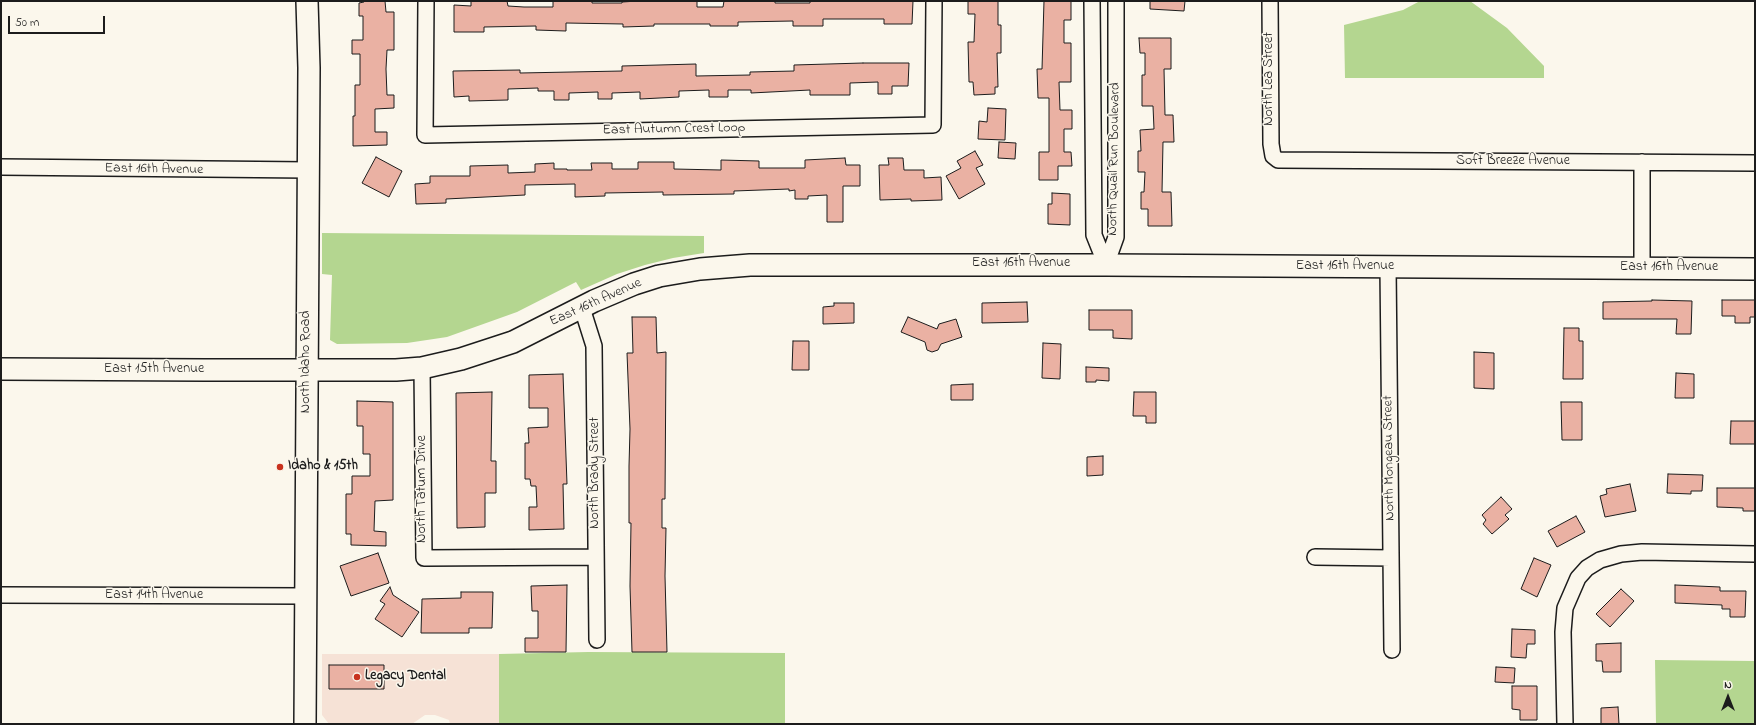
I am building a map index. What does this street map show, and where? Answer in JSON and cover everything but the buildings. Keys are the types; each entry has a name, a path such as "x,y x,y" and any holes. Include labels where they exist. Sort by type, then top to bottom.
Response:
{"street":[{"name":"North Idaho Road","path":"305,724 309,68 307,1"},
{"name":"East Autumn Crest Loop","path":"426,1 425,135 933,125 934,1"},
{"name":"North Quail Run Boulevard","path":"1092,1 1094,235 1106,264"},
{"name":"North Quail Run Boulevard","path":"1106,264 1116,237 1116,1"},
{"name":"North Lea Street","path":"1270,1 1270,144 1273,156"},
{"name":"Soft Breeze Avenue","path":"1273,156 1278,160 1292,161 1755,163"},
{"path":"1642,162 1642,268"},
{"name":"East 16th Avenue","path":"1,168 308,170"},
{"name":"East 16th Avenue","path":"306,369 396,370 422,368 461,359 513,342 634,284 659,276 700,269 750,265 1106,264 1755,269"},
{"name":"North Mongeau Street","path":"1388,267 1392,650"},
{"name":"North Brady Street","path":"582,308 594,346 597,640"},
{"name":"North Tatum Drive","path":"422,368 424,558 596,557"},
{"name":"East 15th Avenue","path":"1,369 306,369"},
{"path":"1565,724 1563,632 1565,608 1578,578 1587,568 1600,560 1620,554 1642,552 1755,554"},
{"path":"1315,557 1391,558"},
{"name":"East 14th Avenue","path":"1,595 306,596"}],"shaded area":[{"path":"322,654 499,654 499,724 450,724 449,720 435,715 425,715 412,724 329,724 322,715"}],"green space":[{"path":"1420,1 1470,1 1507,28 1544,66 1544,78 1345,78 1344,25 1403,10"},
{"path":"322,233 704,236 704,253 673,258 645,265 617,274 581,290 576,282 517,312 447,337 407,343 337,344 330,340 332,275 322,274"},
{"path":"588,652 785,653 785,724 499,724 499,654"},
{"path":"1655,660 1755,661 1755,724 1656,724"}],"place":[{"name":"Idaho & 15th","path":"280,467"},
{"name":"Legacy Dental","path":"357,677"}]}
